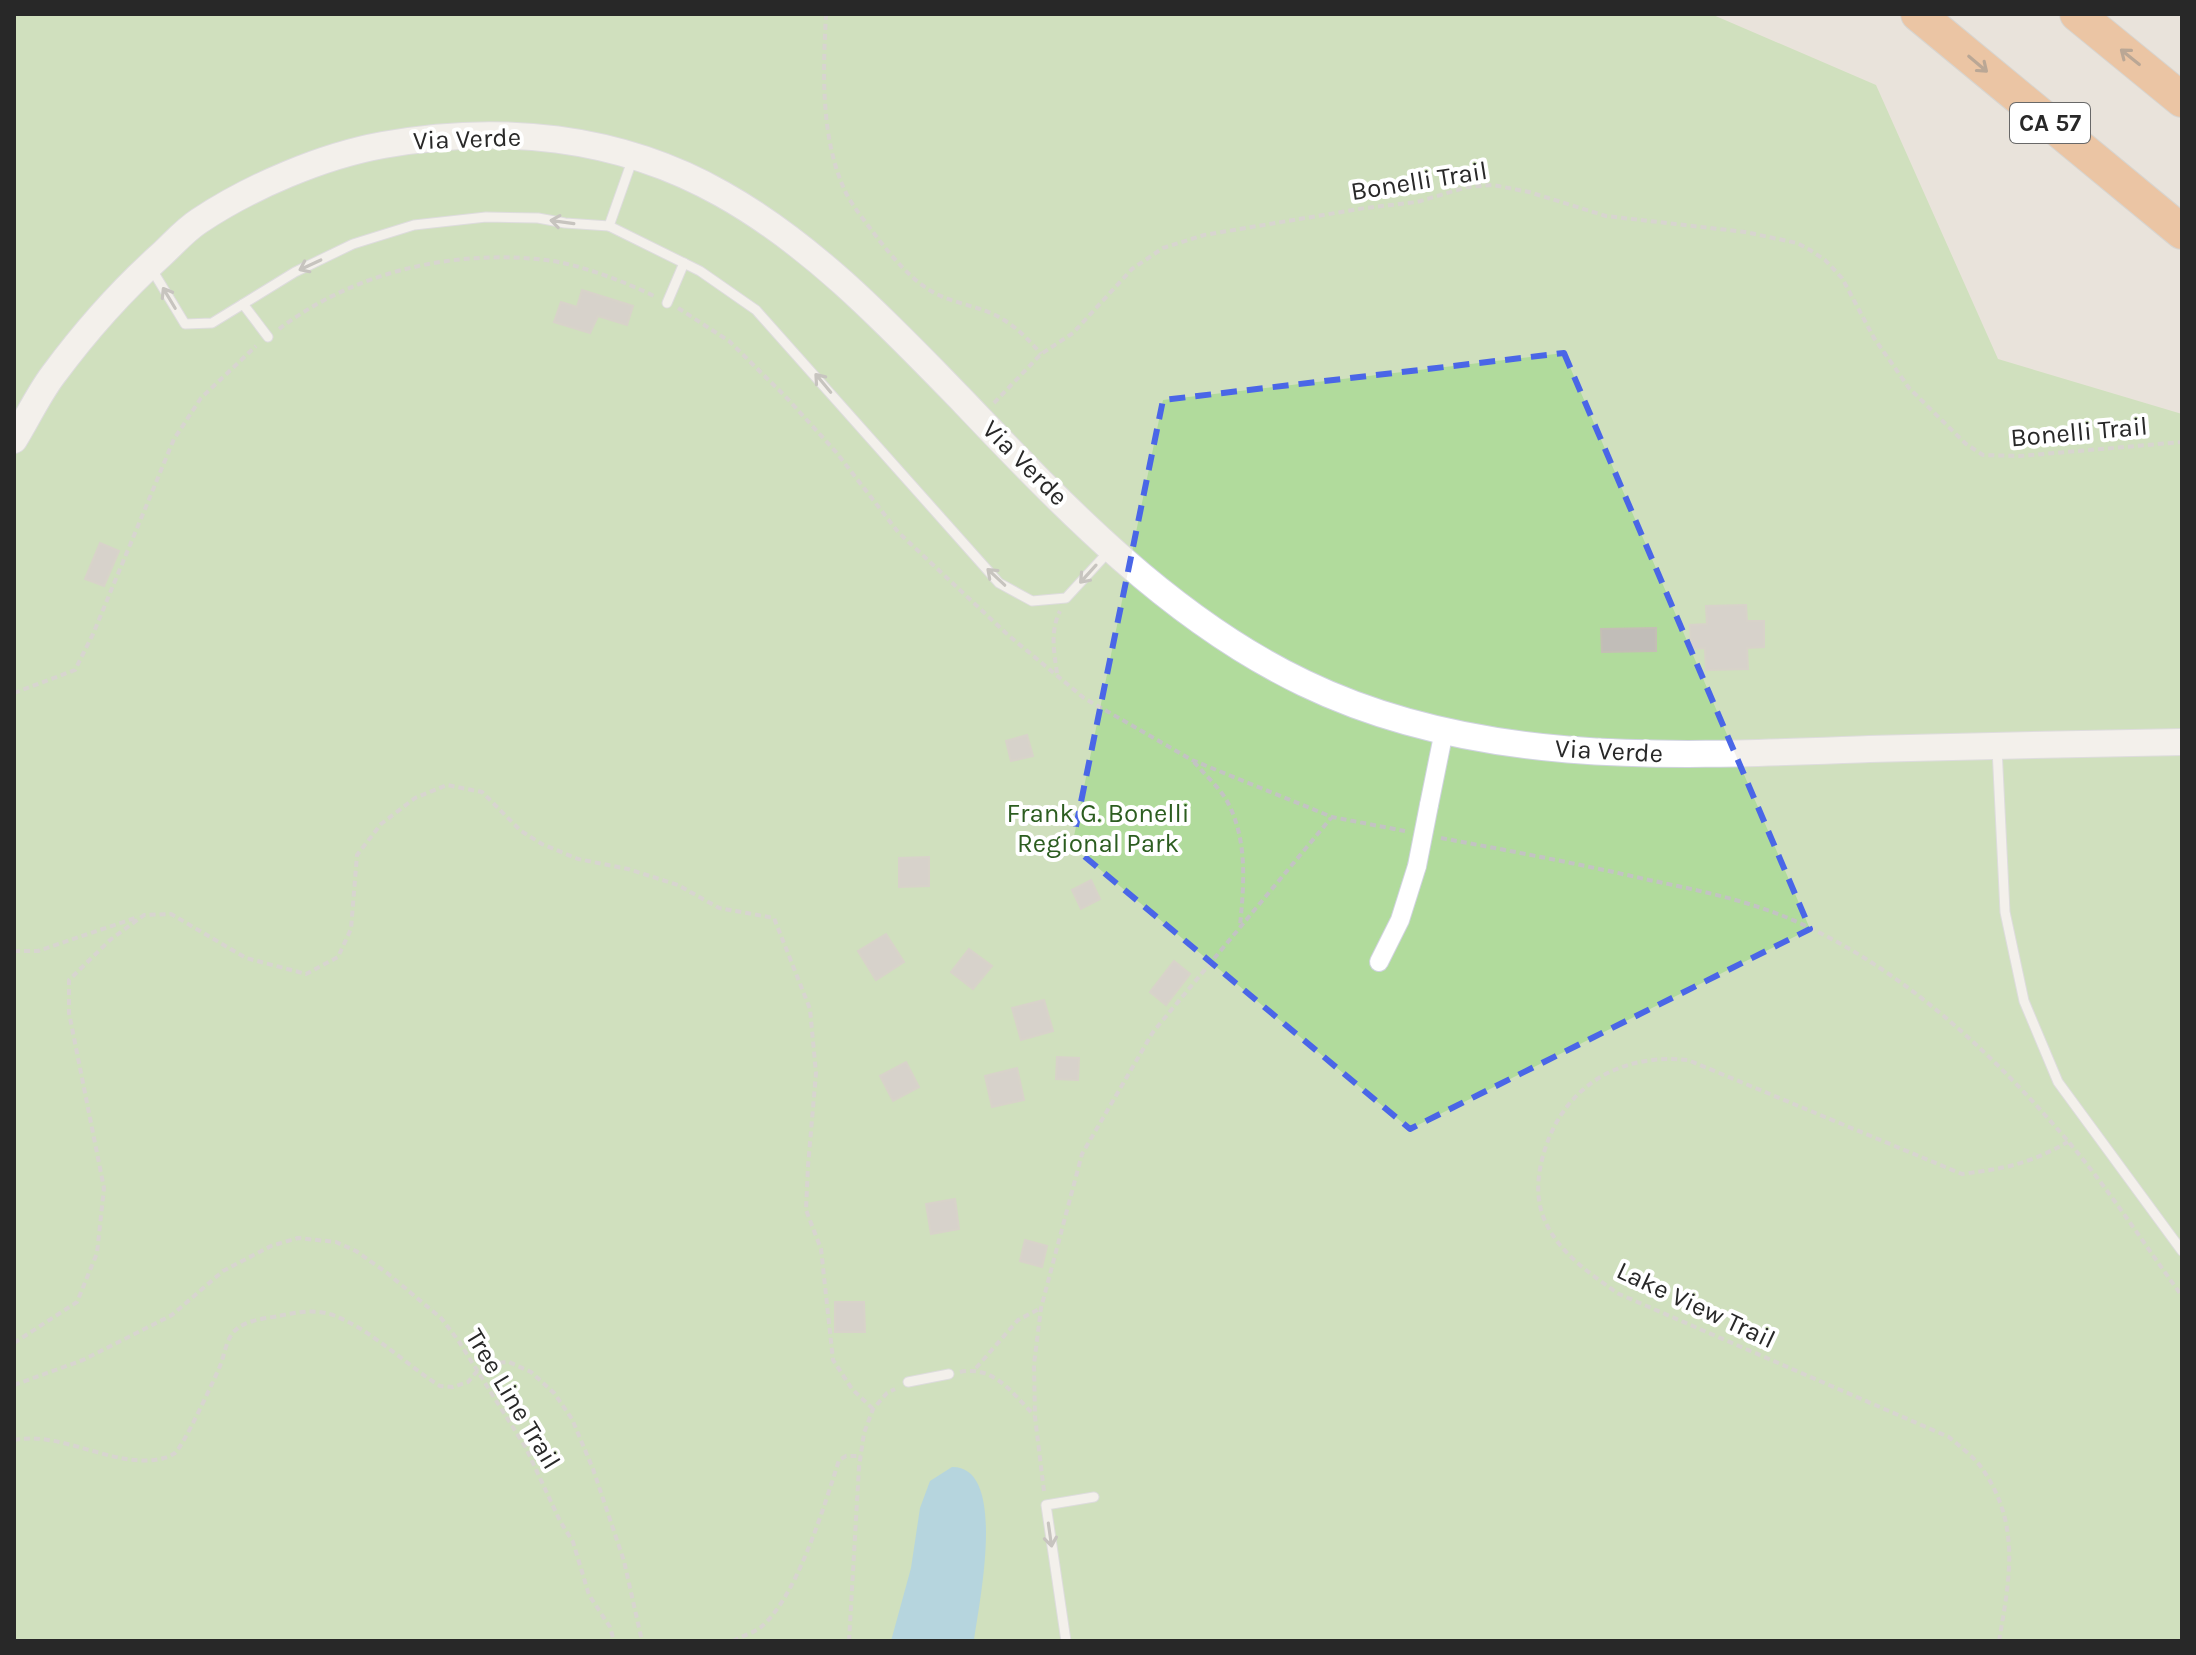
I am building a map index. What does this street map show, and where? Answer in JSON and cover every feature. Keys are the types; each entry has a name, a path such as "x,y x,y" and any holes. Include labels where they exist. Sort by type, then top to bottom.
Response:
{"highway":[{"name":"CA 57","path":"1918,14 2182,232"},
{"path":"2077,14 2182,100"}],"main road":[{"name":"Via Verde","path":"14,440 52,377 150,265 196,223 267,184 366,148 425,137 479,133 542,137 598,146 634,156 720,192 772,226 886,321 1111,549 1229,640 1304,683 1376,711 1444,731 1525,746 1683,756 2182,742"}],"street":[{"path":"1379,962 1400,920 1417,866 1444,731"}],"lane":[{"path":"609,226 634,156"},
{"path":"150,265 185,324 212,323 295,272 353,244 414,225 486,217 538,218 609,226 700,271 756,310 999,583 1032,601 1066,598 1111,549"},
{"path":"667,303 684,263"},
{"path":"243,304 268,337"},
{"path":"1996,745 2005,912 2024,1001 2058,1082 2182,1251"},
{"path":"908,1382 949,1374"},
{"path":"1066,1641 1046,1505 1094,1497"}],"path":[{"path":"826,14 828,123 837,169 855,208 917,281 939,296 996,315 1041,354"},
{"name":"Bonelli Trail","path":"979,418 1041,354 1073,333 1132,269 1178,242 1215,233 1417,202 1467,187 1493,185 1529,192 1606,216 1745,232 1797,243 1810,250 1842,278 1874,338 1904,381 1966,444 1983,455 2020,456 2182,442"},
{"path":"14,693 75,670 174,439 201,398 249,351 300,312 356,284 401,269 485,257 548,260 629,284 690,314 729,341 836,452 898,532 1008,635 1084,698 1192,760 1332,817 1406,831"},
{"path":"1058,675 1053,648 1054,623 1066,598"},
{"path":"1192,760 1226,799 1239,833 1243,864 1240,928"},
{"path":"14,951 38,951 144,915 171,914 246,958 306,974 338,957 351,929 357,855 381,824 415,798 447,785 482,792 521,831 542,844 578,859 628,869 678,885 719,908 774,918 810,1009 816,1073 806,1210 821,1249 833,1360 852,1389 873,1409"},
{"path":"1046,1505 1035,1417 1034,1364 1041,1308 1082,1154 1153,1032 1332,817"},
{"path":"1436,837 1569,862 1753,905 1805,925 1879,968 1992,1058 2068,1142 2182,1296"},
{"path":"14,1343 77,1302 97,1253 104,1188 69,1013 69,980 110,940 144,915"},
{"name":"Lake View Trail","path":"1999,1641 2009,1583 2010,1533 2000,1498 1979,1464 1949,1437 1619,1294 1568,1253 1543,1216 1537,1189 1541,1161 1550,1133 1575,1095 1617,1068 1664,1057 1688,1060 1962,1174 2035,1160 2068,1142"},
{"name":"Tree Line Trail","path":"14,1385 83,1360 172,1315 233,1265 271,1246 298,1238 336,1242 356,1251 387,1273 441,1318 479,1369 549,1492 579,1557 589,1595 610,1627 614,1641"},
{"path":"949,1374 976,1369 1018,1320 1041,1308"},
{"path":"14,1440 41,1439 128,1460 164,1458 176,1452 185,1437 237,1328 255,1321 301,1312 318,1311 335,1316 359,1329 440,1386 453,1387 468,1382 479,1369 494,1363 509,1362 531,1372 554,1393 572,1419 593,1469 624,1561 642,1641"},
{"path":"976,1369 1003,1384 1035,1417"},
{"path":"849,1641 864,1433 873,1409 887,1393 908,1382"},
{"path":"733,1641 761,1627 772,1614 808,1550 839,1460 846,1456 861,1456"}],"highlighted area":[{"path":"1564,353 1810,929 1410,1129 1072,846 1163,400"}],"green space":[{"name":"Frank G. Bonelli Regional Park","path":"14,14 1711,14 1876,85 1998,359 2182,414 2182,1641 14,1641"}],"water":[{"path":"952,1467 969,1473 980,1489 985,1513 984,1571 974,1641 891,1641 911,1568 920,1508 930,1481"}],"building":[{"path":"582,290 633,306 627,325 598,316 590,333 554,322 561,302 577,307"},
{"path":"100,543 119,551 104,586 85,579"},
{"path":"1746,605 1747,621 1764,621 1764,647 1747,648 1748,669 1706,670 1705,648 1691,649 1690,625 1707,624 1706,606"},
{"path":"1656,628 1656,651 1602,652 1601,629"},
{"path":"1027,735 1033,756 1011,761 1006,741"},
{"path":"929,857 929,886 899,887 899,858"},
{"path":"1091,880 1100,899 1081,909 1072,890"},
{"path":"886,934 904,962 876,980 858,951"},
{"path":"969,949 992,966 973,989 951,972"},
{"path":"1174,961 1190,974 1166,1005 1150,992"},
{"path":"1044,1000 1053,1031 1021,1040 1012,1008"},
{"path":"1057,1057 1079,1058 1078,1080 1056,1079"},
{"path":"906,1062 919,1087 893,1101 880,1076"},
{"path":"1017,1068 1024,1100 992,1107 985,1076"},
{"path":"955,1199 959,1229 931,1234 926,1204"},
{"path":"1025,1240 1047,1246 1042,1267 1020,1261"},
{"path":"835,1302 864,1302 865,1332 835,1332"}]}
